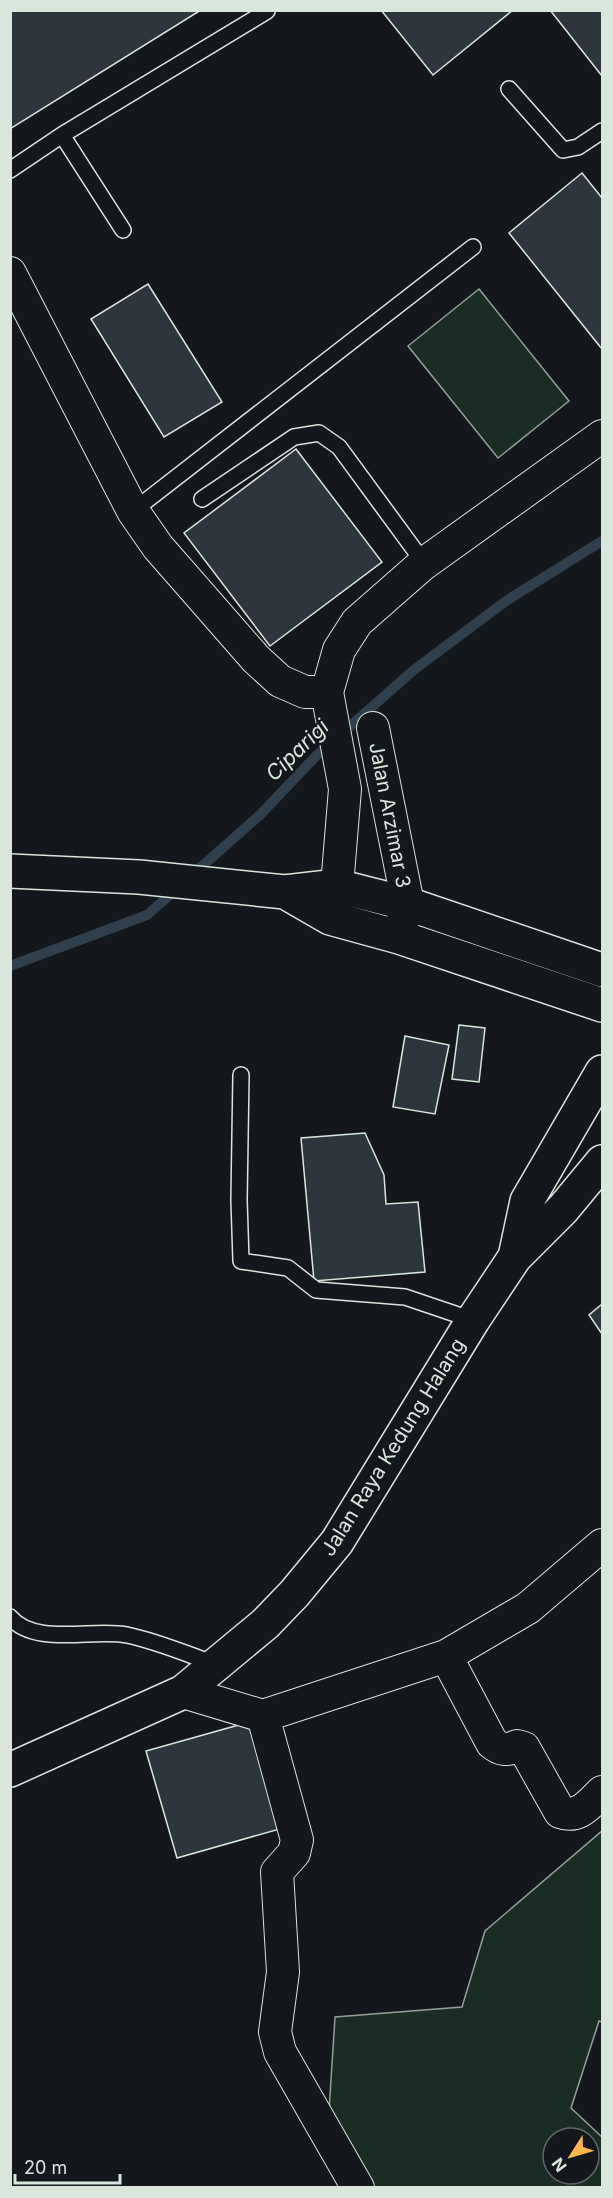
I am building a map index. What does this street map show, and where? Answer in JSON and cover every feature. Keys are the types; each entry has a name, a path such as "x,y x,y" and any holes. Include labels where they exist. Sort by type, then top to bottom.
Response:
{"main road":[{"path":"10,871 139,877 225,884 285,892 337,886 408,904 603,970"},
{"path":"285,892 330,918 399,937 603,1005"},
{"name":"Jalan Raya Kedung Halang","path":"515,1257 527,1201 603,1072"},
{"name":"Jalan Raya Kedung Halang","path":"10,1770 183,1692 218,1665 294,1594 337,1542 473,1320 515,1257 563,1209 603,1161"}],"street":[{"path":"10,273 133,511 158,547 280,681 305,692 327,695"},
{"path":"330,918 337,886 345,789 327,695 339,651 357,622 423,565 603,436"},
{"name":"Jalan Arzimar 3","path":"373,728 408,904 399,937"},
{"path":"183,1692 263,1716 446,1656 528,1608 603,1545"},
{"path":"446,1656 492,1743 500,1749 508,1750 517,1746 524,1748 560,1812 570,1815 579,1813 603,1792"},
{"path":"263,1716 297,1840 294,1853 277,1872 283,1972 275,2032 280,2052 358,2187"}],"lane":[{"path":"10,170 62,135 267,11"},
{"path":"509,89 563,150 578,147 603,131"},
{"path":"62,135 123,230"},
{"path":"133,511 473,247"},
{"path":"202,499 294,436 319,433 339,447 416,552 423,565"},
{"path":"241,1075 239,1200 241,1261 288,1268 316,1290 405,1297 473,1320"},
{"path":"10,1617 24,1629 77,1636 130,1636 218,1665"}],"green space":[{"path":"479,289 569,401 498,458 408,346"},
{"path":"602,1831 602,2022 599,2021 571,2108 590,2126 541,2126 541,2186 601,2186 601,2136 602,2187 366,2187 328,2127 335,2017 462,2007 485,1931"}],"building":[{"path":"10,10 201,10 10,129"},
{"path":"381,10 513,10 433,75"},
{"path":"550,10 602,10 602,76"},
{"path":"582,173 602,198 602,349 509,233"},
{"path":"148,284 222,402 164,437 91,319"},
{"path":"296,449 382,562 270,646 184,533"},
{"path":"459,1025 485,1028 479,1082 452,1079"},
{"path":"405,1036 449,1045 435,1114 393,1107"},
{"path":"365,1133 384,1175 386,1204 418,1202 425,1272 314,1281 301,1138"},
{"path":"602,1304 602,1334 589,1315"},
{"path":"260,1719 290,1826 177,1858 146,1751"}],"waterway":[{"name":"Ciparigi","path":"192,875 260,815 316,756 415,669 506,601 602,541"},
{"name":"Ciparigi","path":"10,966 147,915 179,887"}]}
